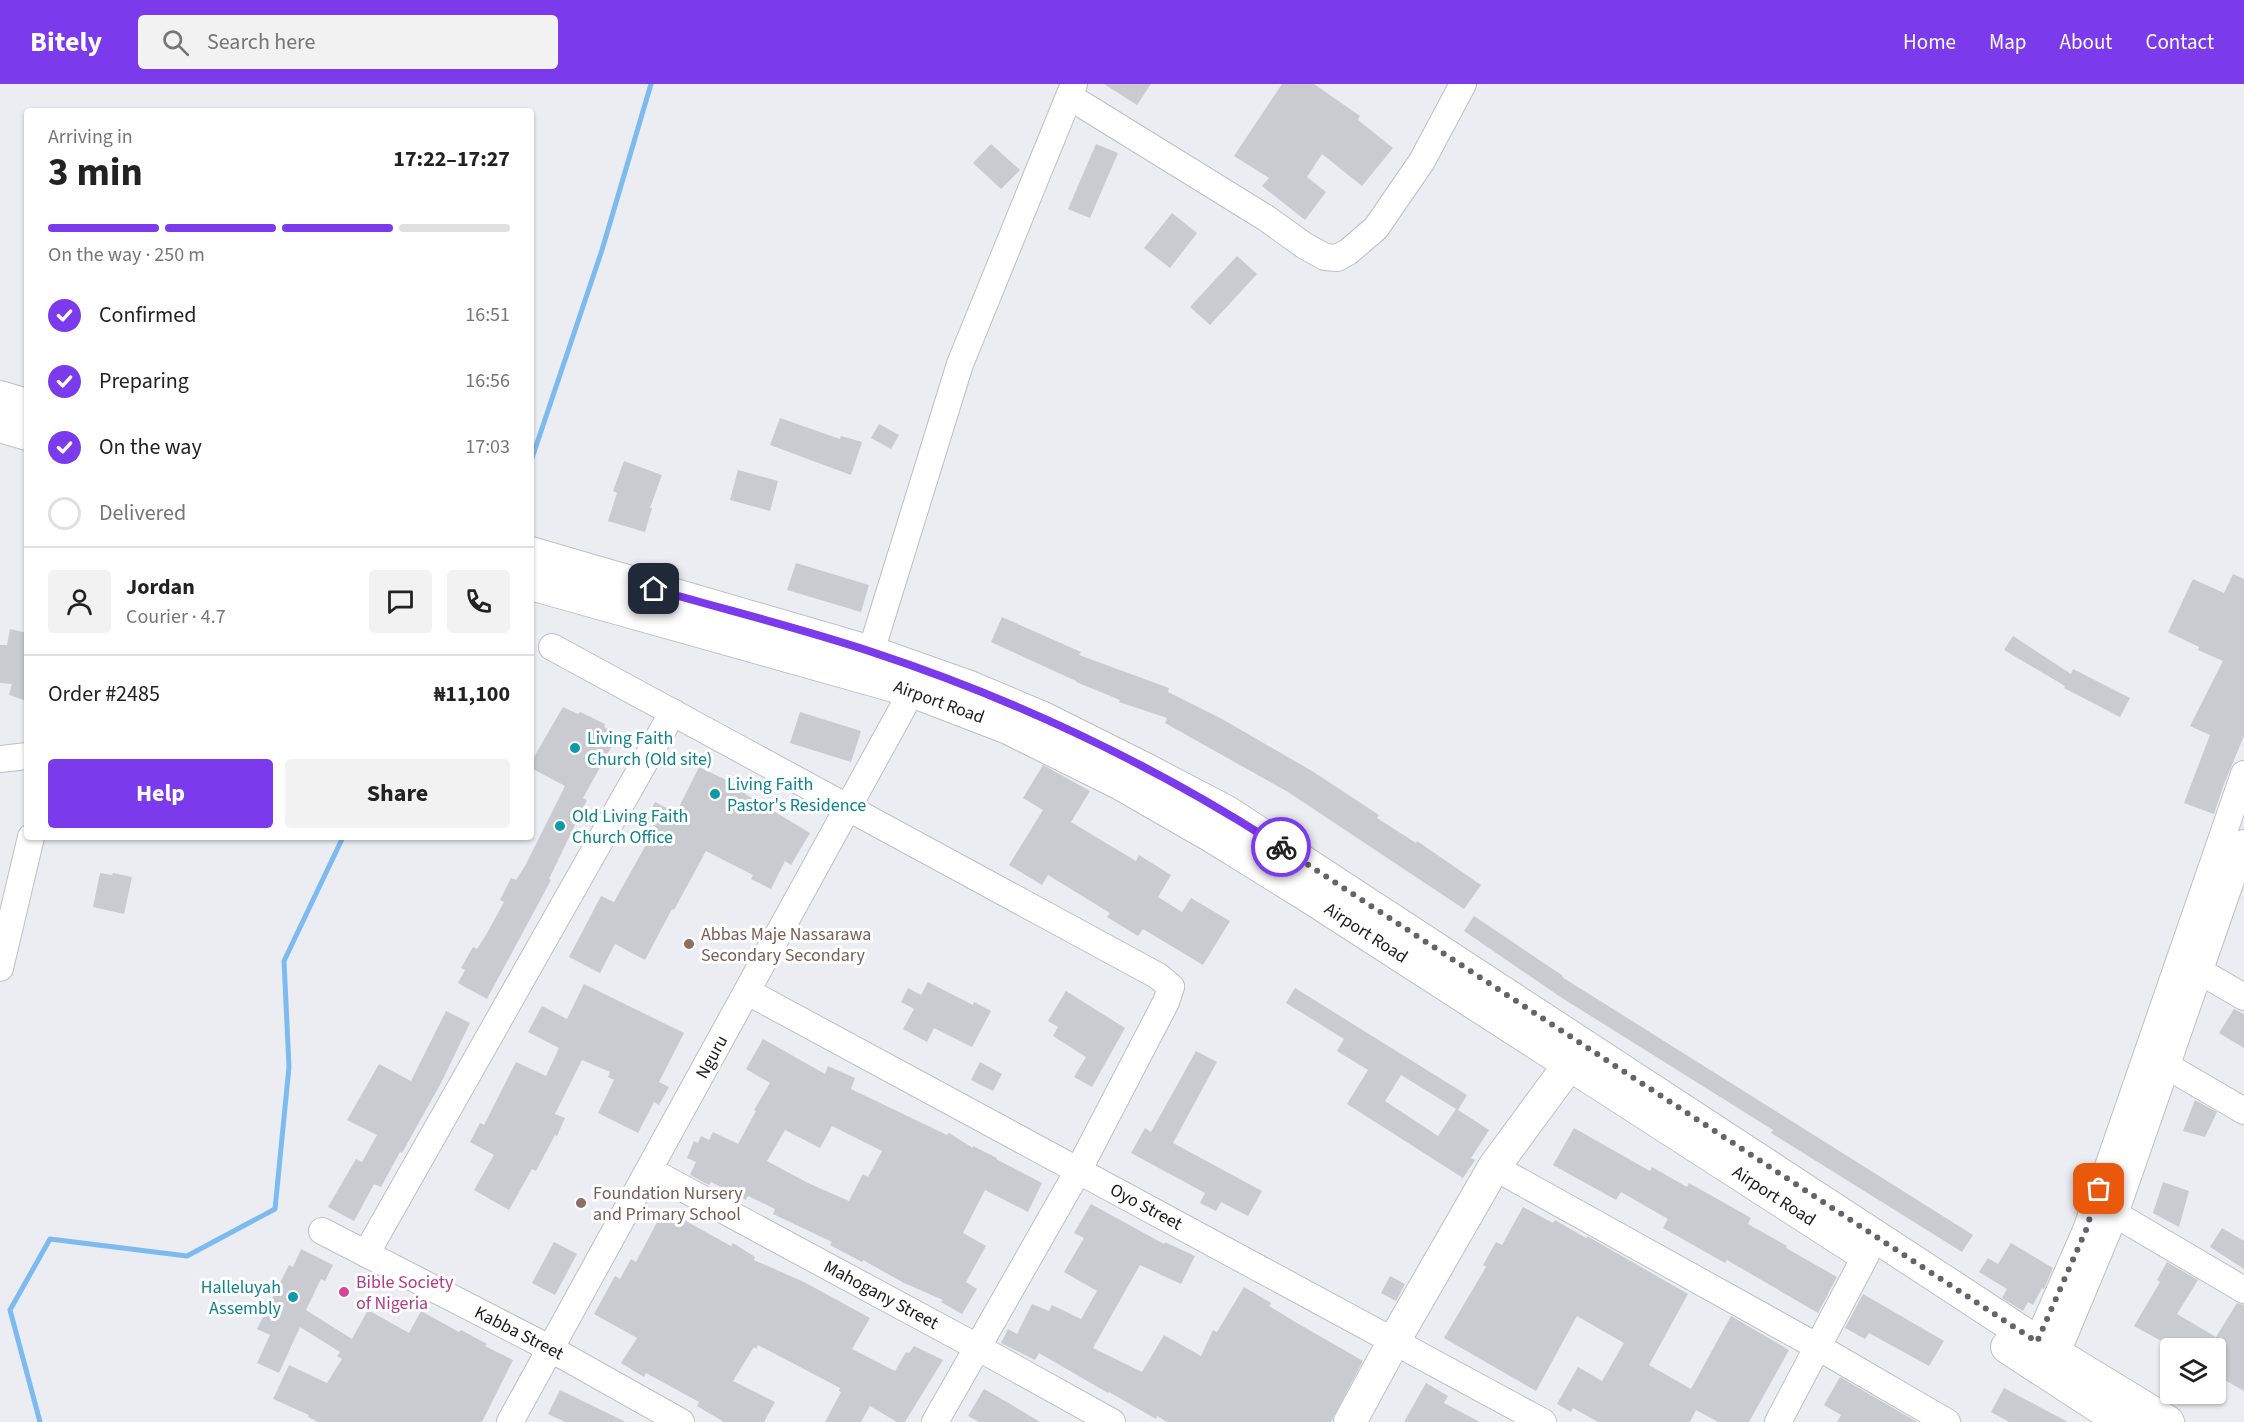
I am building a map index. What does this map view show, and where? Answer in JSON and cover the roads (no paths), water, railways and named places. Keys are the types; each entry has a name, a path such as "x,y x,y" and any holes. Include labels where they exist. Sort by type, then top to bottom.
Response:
{"main road":[{"path":"0,397 24,404"},
{"path":"0,426 24,433"},
{"name":"Airport Road","path":"537,570 867,664 967,686 1043,718 1227,812 2042,1357 2122,1422"},
{"name":"Airport Road","path":"867,664 912,691 1006,727 1119,783 1213,837 1866,1255 2042,1357 2168,1422"},
{"path":"1350,1422 1494,1167 1569,1065"}],"street":[{"path":"867,664 960,364 1072,91 1305,246 1326,257 1337,258 1348,252 1376,228 1422,161 1463,84"},
{"path":"552,647 1158,976 1171,987 1166,1002 1077,1170 935,1422"},
{"name":"Nguru","path":"510,1422 912,691"},
{"path":"366,1254 673,712"},
{"path":"0,759 24,756"},
{"path":"2042,1357 2115,1214 2167,1066 2189,968 2244,774"},
{"path":"0,968 30,840"},
{"path":"2042,1357 2086,1230 2189,968 2244,843"},
{"path":"2189,968 2244,997"},
{"name":"Oyo Street","path":"748,992 1543,1422"},
{"path":"2167,1066 2244,1112"},
{"path":"1494,1167 1818,1347 1947,1422"},
{"name":"Mahogany Street","path":"649,1170 1112,1422"},
{"path":"2115,1214 2244,1290"},
{"name":"Kabba Street","path":"322,1231 551,1349 681,1422"},
{"path":"1778,1422 1866,1255"}],"waterway":[{"path":"534,452 602,250 651,84"},
{"path":"40,1422 10,1310 50,1239 187,1256 275,1209 289,1067 284,961 342,840"}],"place":[{"name":"Living Faith Church (Old site)","path":"575,748"},
{"name":"Living Faith Pastor's Residence","path":"715,794"},
{"name":"Old Living Faith Church Office","path":"560,826"},
{"name":"Abbas Maje Nassarawa Secondary Secondary","path":"689,944"},
{"name":"Foundation Nursery and Primary School","path":"581,1203"},
{"name":"Bible Society of Nigeria","path":"344,1292"},
{"name":"Halleluyah Assembly","path":"293,1297"}]}
